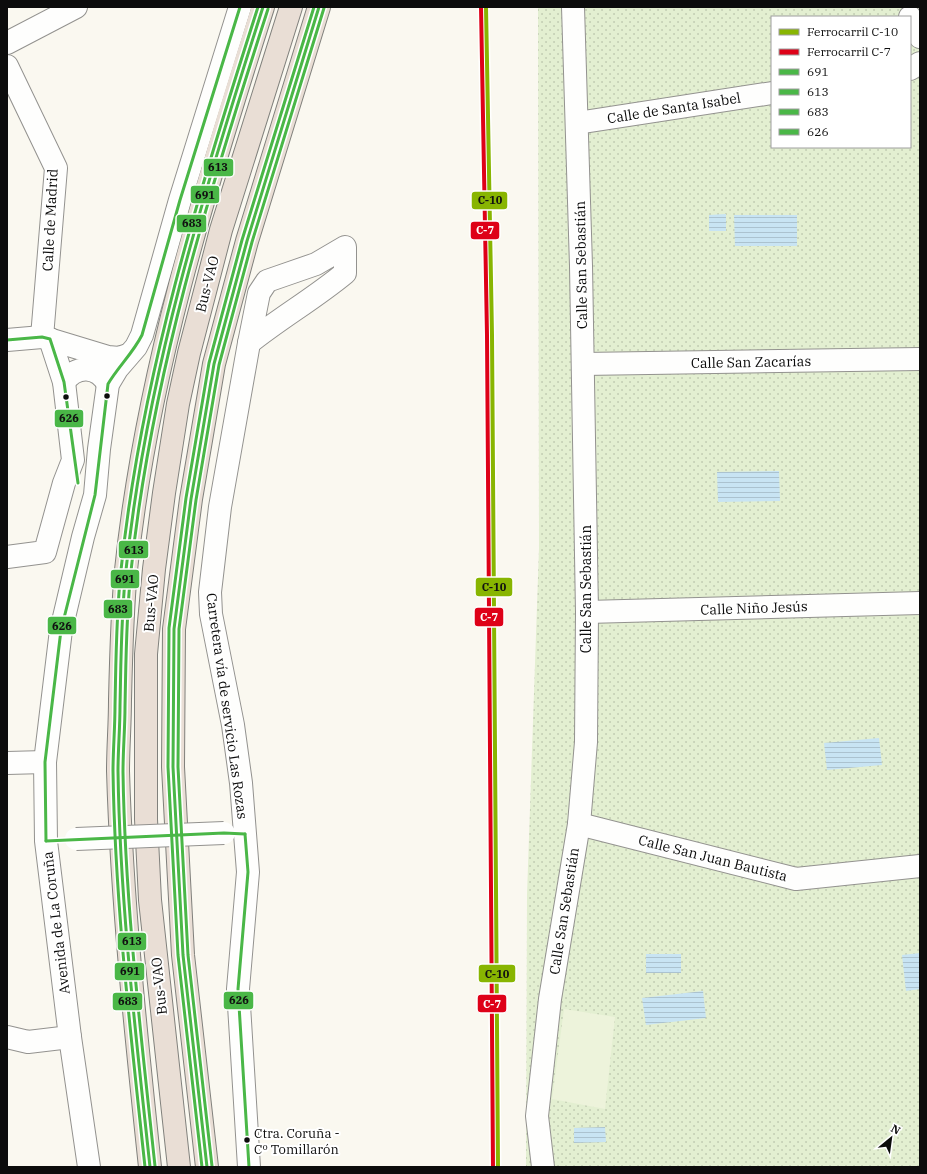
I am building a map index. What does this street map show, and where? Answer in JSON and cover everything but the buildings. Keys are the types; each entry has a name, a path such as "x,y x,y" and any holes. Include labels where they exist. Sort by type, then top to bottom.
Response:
{"highway":[{"path":"150,1167 129,962 118,768 122,626 126,571 136,493 163,353 213,162 263,7"},
{"name":"Bus-VAO","path":"179,1167 150,900 146,818 146,654 154,569 165,485 178,404 189,353 220,230 291,7"},
{"path":"207,1167 183,955 173,767 174,629 190,499 214,364 247,241 319,7"}],"street":[{"path":"7,43 76,7"},
{"path":"107,390 112,376 136,347 142,335 180,200 240,7"},
{"name":"Calle San Sebastián","path":"542,1167 537,1116 550,999 579,824 586,742 587,612 583,364 573,7"},
{"path":"905,7 910,16"},
{"path":"911,19 920,38"},
{"path":"911,68 920,63"},
{"name":"Calle de Madrid","path":"7,66 56,168 46,338"},
{"name":"Calle de Santa Isabel","path":"577,123 771,92"},
{"name":"Carretera vía de servicio Las Rozas","path":"249,343 276,321 327,288 345,273 345,247 316,264 267,281 259,293 249,343 220,507 210,592 211,614 233,725 241,783 248,872 238,989 249,1167"},
{"path":"7,340 46,338 108,356 119,358 128,355"},
{"name":"Avenida de La Coruña","path":"46,338 64,382 73,460 80,494 83,537"},
{"name":"Calle San Zacarías","path":"583,364 920,360"},
{"path":"64,382 78,370 88,369 99,374 107,390"},
{"name":"Avenida de La Coruña","path":"89,1167 70,1037 46,841 45,762 61,630 83,537 95,495 99,449 107,390"},
{"path":"7,557 45,552 64,482 73,460"},
{"name":"Calle Niño Jesús","path":"587,612 920,603"},
{"path":"7,763 45,762"},
{"name":"Calle San Juan Bautista","path":"579,824 796,879 920,866"},
{"path":"46,841 224,833 245,834"},
{"path":"7,1037 28,1042 70,1037"}],"green space":[{"path":"538,7 920,7 920,1167 526,1167 527,895 539,548"},
{"path":"564,1009 615,1017 605,1109 552,1099"}],"water":[{"path":"726,214 726,231 709,231 709,215"},
{"path":"734,215 797,215 797,246 735,246"},
{"path":"779,471 780,501 718,502 717,472"},
{"path":"879,738 882,765 827,770 824,743"},
{"path":"920,953 920,989 906,991 902,955"},
{"path":"646,954 681,954 681,973 646,973"},
{"path":"703,991 706,1018 646,1025 642,998"},
{"path":"605,1127 606,1142 574,1143 574,1128"}],"rail line":[{"name":"C-7","path":"481,7 487,335 493,1167"},
{"name":"C-10","path":"486,7 492,335 498,1167"}],"transit line":[{"name":"626","path":"46,841 45,762 61,630 95,495 108,384 142,335 180,200 240,7"},
{"name":"683","path":"145,1167 124,970 114,821 113,763 116,638 119,587 130,498 143,426 175,285 194,215 258,7"},
{"name":"691","path":"150,1167 125,920 119,821 118,763 124,587 135,498 148,426 180,285 199,215 263,7"},
{"name":"683","path":"202,1167 178,955 168,767 169,628 186,498 209,363 242,240 314,7"},
{"name":"691","path":"207,1167 183,955 173,767 174,629 191,499 214,364 247,241 319,7"},
{"name":"613","path":"212,1166 188,955 178,767 179,629 196,500 219,365 252,242 324,8"},
{"name":"613","path":"155,1166 134,969 124,821 123,764 126,639 129,588 140,499 153,428 185,286 204,216 268,9"},
{"name":"626","path":"7,340 42,337 50,339 64,382 78,483"},
{"name":"626","path":"46,841 224,833 245,834"},
{"name":"626","path":"245,834 248,872 238,989 249,1167"}],"place":[{"name":"Ctra. Coruña - Cº Tomillarón","path":"247,1140"}]}
